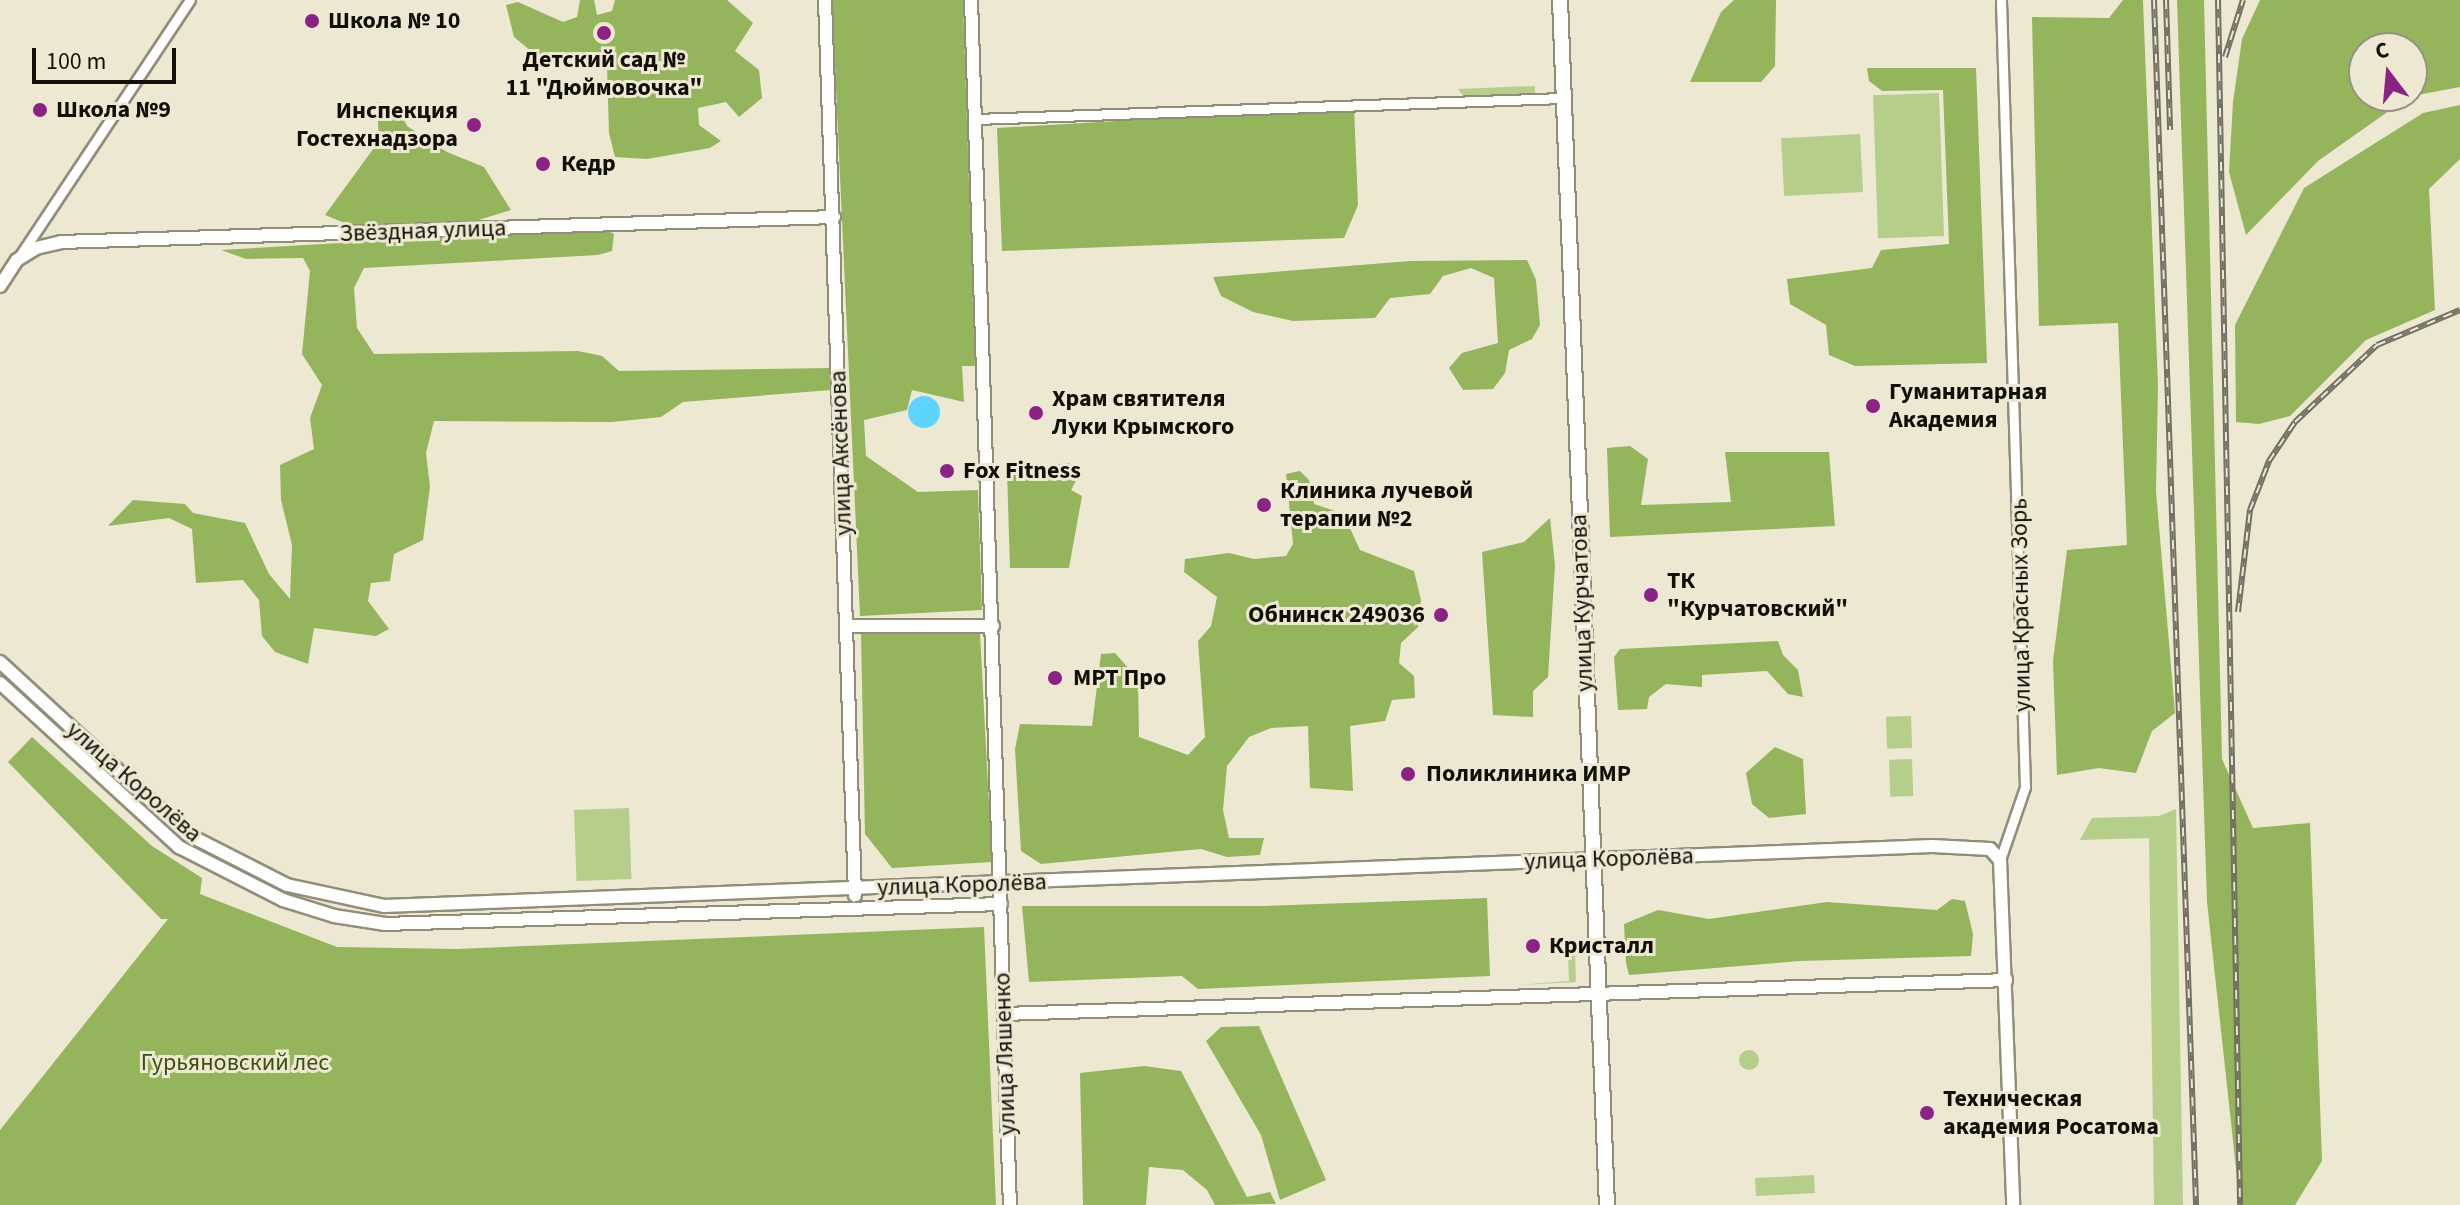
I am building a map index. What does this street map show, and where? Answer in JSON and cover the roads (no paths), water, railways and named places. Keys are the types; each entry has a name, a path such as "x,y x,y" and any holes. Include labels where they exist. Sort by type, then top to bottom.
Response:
{"main road":[{"name":"улица Аксёнова","path":"825,0 855,906"},
{"path":"971,0 1001,904"},
{"name":"улица Курчатова","path":"1560,0 1607,1205"},
{"name":"Звёздная улица","path":"17,260 36,248 61,242 834,217"},
{"path":"0,286 17,260"},
{"path":"847,626 993,626"},
{"name":"улица Королёва","path":"0,662 187,834 287,885 337,898 427,906 1972,846 1990,849 2000,860"},
{"name":"улица Королёва","path":"0,683 179,847 283,900 334,916 385,924 855,906 1001,904"},
{"name":"улица Красных Зорь","path":"2000,860 2013,1205"},
{"name":"улица Ляшенко","path":"1001,904 1010,1205"},
{"path":"1004,1014 2006,980"}],"street":[{"path":"17,260 190,0"},
{"name":"улица Красных Зорь","path":"2000,860 2025,787 2001,0"},
{"path":"976,119 1564,98"}],"water":[{"path":"924,396 935,401 940,412 935,423 924,428 913,423 908,412 913,401"}],"railway":[{"path":"2154,0 2196,1205"},
{"path":"2166,0 2170,130"},
{"path":"2218,0 2240,1205"},
{"path":"2225,57 2243,0"},
{"path":"2238,612 2250,510 2269,461 2295,422 2377,345 2460,310"}],"place":[{"name":"Школа № 10","path":"312,21"},
{"name":"Детский сад № 11 \"Дюймовочка\"","path":"604,33"},
{"name":"Школа №9","path":"40,110"},
{"name":"Инспекция Гостехнадзора","path":"474,125"},
{"name":"Кедр","path":"543,164"},
{"name":"Гуманитарная Академия","path":"1873,406"},
{"name":"Храм святителя Луки Крымского","path":"1036,413"},
{"name":"Fox Fitness","path":"947,471"},
{"name":"Клиника лучевой терапии №2","path":"1264,505"},
{"name":"ТК \"Курчатовский\"","path":"1651,595"},
{"name":"Обнинск 249036","path":"1441,615"},
{"name":"МРТ Про","path":"1055,678"},
{"name":"Поликлиника ИМР","path":"1408,774"},
{"name":"Кристалл","path":"1533,946"},
{"name":"Техническая академия Росатома","path":"1927,1113"}],"park label":[{"name":"Гурьяновский лес","path":"235,1063"}]}
